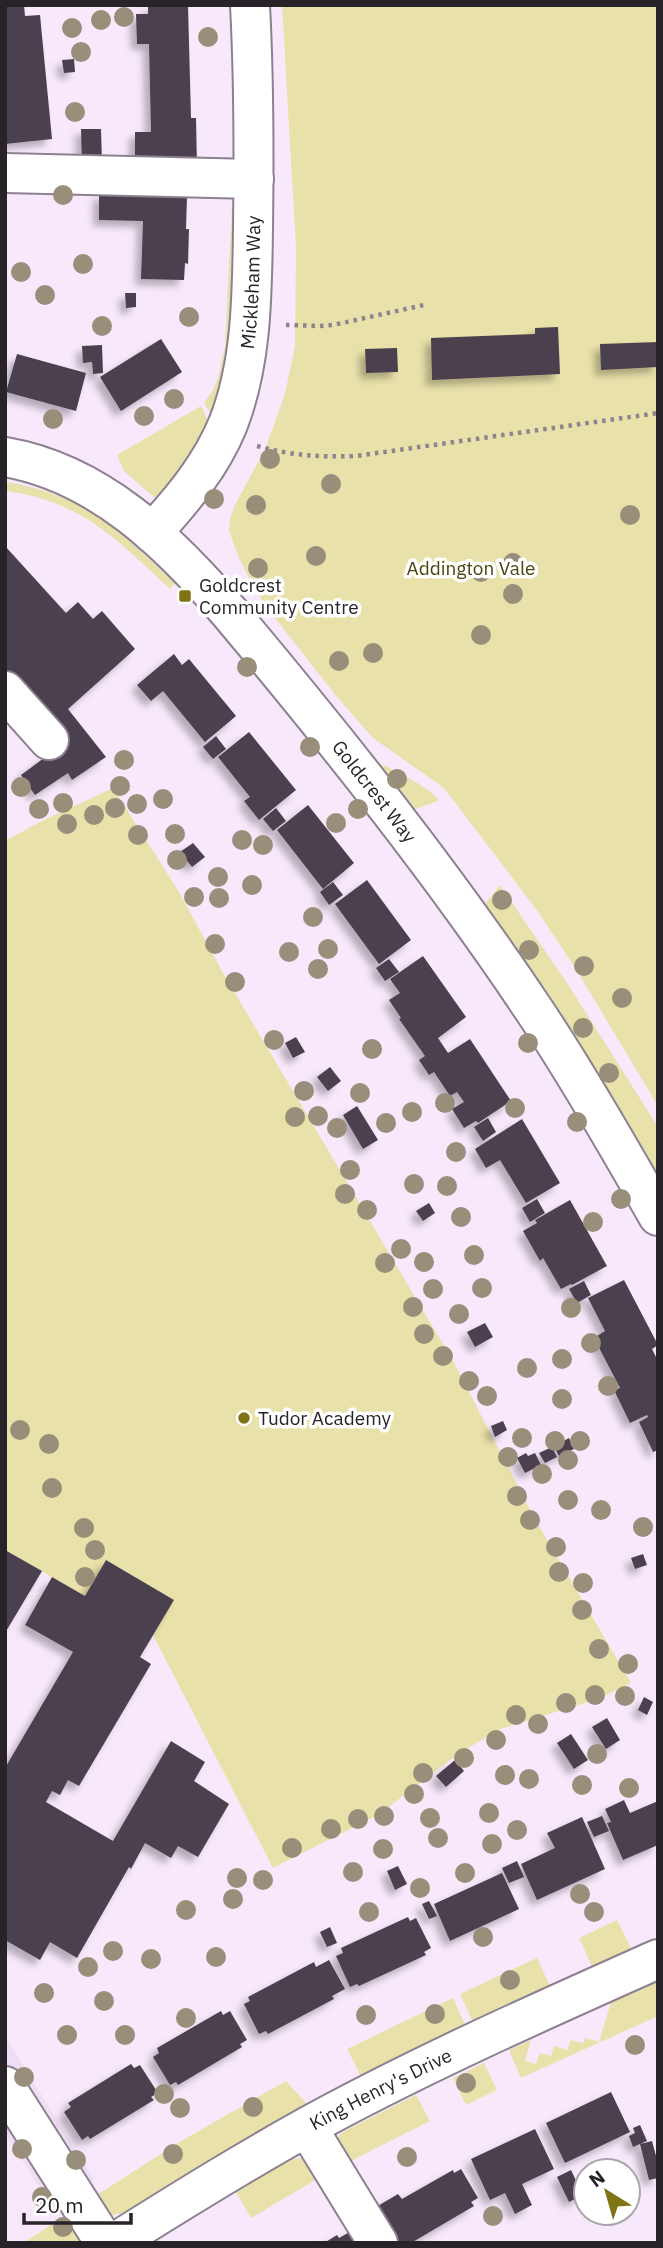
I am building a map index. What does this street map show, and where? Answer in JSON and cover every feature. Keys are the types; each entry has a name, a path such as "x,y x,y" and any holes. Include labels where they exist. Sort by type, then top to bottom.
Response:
{"street":[{"name":"Mickleham Way","path":"152,533 201,475 224,433 236,402 250,323 254,179 250,5"},
{"path":"5,173 254,179"},
{"name":"Goldcrest Way","path":"5,457 43,465 84,484 152,533 209,587 271,661 444,883 539,1017 590,1098 658,1216"},
{"path":"5,691 49,740"},
{"name":"King Henry's Drive","path":"114,2243 307,2127 429,2065 658,1959"},
{"path":"5,2087 105,2243"},
{"path":"307,2127 378,2243"}],"path":[{"path":"250,323 326,326 424,305"},
{"path":"224,433 253,446 287,454 346,456 658,413"}],"shaded area":[{"path":"5,2036 94,2180 52,2208 5,2133"}],"green space":[{"name":"Addington Vale","path":"282,5 658,5 658,1106 576,969 536,909 444,788 373,738 337,697 268,609 239,558 229,531 235,505 266,447 285,394 295,346 296,248"},
{"path":"232,206 242,206 237,320 215,420 204,403 218,378 225,346"},
{"path":"201,406 211,427 160,498 155,498 124,471 117,455"},
{"path":"5,482 33,488 79,506 118,531 175,583 170,589 114,539 77,513 56,503 5,491"},
{"path":"379,764 420,785 438,801 415,809"},
{"name":"Tudor Academy","path":"113,788 179,892 223,973 453,1361 536,1521 631,1683 598,1699 500,1729 458,1754 378,1815 273,1868 153,1635 174,1600 106,1560 85,1596 5,1550 5,841"},
{"path":"500,885 569,986 658,1127 658,1174 575,1037 485,904"},
{"path":"617,1920 631,1948 592,1966 579,1938"},
{"path":"537,1958 550,1986 473,2022 460,1994"},
{"path":"658,1982 658,2016 521,2078 509,2050 531,2040 525,2061 536,2064 540,2053 551,2056 554,2046 567,2050 571,2040 583,2043 585,2038 599,2042 611,2002"},
{"path":"453,1998 465,2025 361,2076 347,2049"},
{"path":"484,2063 497,2090 466,2105 453,2078"},
{"path":"286,2081 306,2103 305,2106 126,2212 108,2215 92,2198 183,2140"},
{"path":"416,2095 430,2121 339,2167 335,2144 343,2132"},
{"path":"298,2158 306,2159 322,2176 251,2218 236,2192"},
{"path":"74,2210 80,2236 76,2243 23,2243"}],"building":[{"path":"5,5 24,5 25,16 40,15 52,139 5,144"},
{"path":"188,5 191,118 196,118 197,167 135,168 135,132 151,132 149,44 137,44 136,14 148,14 148,7"},
{"path":"74,59 75,72 64,73 62,60"},
{"path":"81,129 101,129 102,163 82,163"},
{"path":"99,194 187,196 188,264 185,263 184,280 141,279 143,221 99,220"},
{"path":"125,293 136,293 136,307 126,308"},
{"path":"558,327 560,374 432,380 431,338 535,334 535,328"},
{"path":"161,339 182,372 121,411 100,377"},
{"path":"658,342 658,367 601,370 600,344"},
{"path":"102,345 103,373 93,374 92,362 83,363 82,346"},
{"path":"397,348 398,372 366,373 365,349"},
{"path":"17,354 86,373 76,411 6,392"},
{"path":"5,546 66,613 78,602 93,619 102,611 135,649 68,709 106,757 72,780 68,773 35,795 21,775 67,741 5,673"},
{"path":"174,654 182,665 189,659 236,716 205,742 163,691 151,701 137,685"},
{"path":"249,732 296,790 259,820 244,801 250,797 218,757"},
{"path":"216,736 226,749 213,759 203,747"},
{"path":"308,805 354,863 323,889 277,830"},
{"path":"276,808 286,821 273,831 263,819"},
{"path":"193,843 205,857 192,867 180,852"},
{"path":"367,880 411,940 379,964 335,904"},
{"path":"333,882 343,895 329,905 320,892"},
{"path":"423,956 466,1017 438,1038 448,1053 470,1039 511,1101 478,1123 476,1121 464,1128 452,1109 464,1102 457,1092 450,1096 434,1072 429,1075 419,1060 425,1056 389,1000 400,993 390,979"},
{"path":"389,959 399,972 385,981 376,968"},
{"path":"296,1037 305,1052 293,1058 285,1043"},
{"path":"330,1067 341,1081 328,1091 317,1077"},
{"path":"357,1106 378,1140 363,1149 343,1115"},
{"path":"488,1118 496,1132 483,1141 474,1127"},
{"path":"522,1119 560,1183 526,1203 500,1160 486,1168 475,1149"},
{"path":"537,1199 545,1213 530,1222 522,1208"},
{"path":"570,1200 607,1266 561,1289 543,1258 540,1261 523,1231 537,1223 535,1220"},
{"path":"429,1203 435,1213 423,1221 416,1211"},
{"path":"624,1280 658,1345 652,1349 658,1361 658,1450 653,1452 639,1422 648,1417 647,1415 630,1423 614,1390 620,1388 594,1338 605,1331 588,1298"},
{"path":"584,1281 591,1295 577,1303 569,1289"},
{"path":"485,1323 493,1337 475,1347 467,1332"},
{"path":"503,1421 507,1430 495,1437 491,1426"},
{"path":"569,1438 574,1449 559,1456 554,1446"},
{"path":"552,1447 557,1457 545,1463 539,1453"},
{"path":"526,1453 528,1456 535,1453 541,1465 525,1473 517,1458"},
{"path":"5,1550 42,1571 5,1633"},
{"path":"643,1554 647,1565 635,1569 631,1558"},
{"path":"106,1560 174,1600 140,1657 151,1664 79,1786 68,1780 60,1795 52,1791 46,1802 113,1841 171,1741 205,1762 194,1781 229,1804 198,1857 178,1846 171,1858 145,1843 77,1958 50,1942 40,1960 5,1940 5,1768 73,1652 25,1625 52,1577 85,1596"},
{"path":"644,1697 653,1702 647,1715 638,1710"},
{"path":"607,1718 620,1740 606,1749 592,1727"},
{"path":"571,1734 588,1760 574,1769 557,1743"},
{"path":"455,1760 464,1771 446,1787 436,1776"},
{"path":"624,1800 630,1813 658,1801 658,1845 623,1860 607,1823 611,1822 605,1809"},
{"path":"602,1816 609,1831 594,1837 587,1822"},
{"path":"582,1817 605,1869 537,1900 521,1864 555,1848 547,1833"},
{"path":"517,1861 524,1877 509,1883 502,1868"},
{"path":"398,1866 407,1884 395,1890 387,1871"},
{"path":"502,1873 519,1909 450,1941 434,1904"},
{"path":"429,1901 437,1916 429,1919 422,1904"},
{"path":"408,1917 410,1921 416,1918 431,1948 424,1952 426,1955 359,1986 357,1984 350,1987 336,1956 343,1953 341,1948"},
{"path":"330,1927 337,1943 327,1947 320,1932"},
{"path":"329,1960 345,1989 332,1996 334,1999 268,2034 266,2031 259,2034 244,2004 250,2001 248,1997 314,1962 316,1967"},
{"path":"221,2011 223,2015 230,2011 247,2040 240,2044 242,2047 178,2085 176,2082 170,2085 153,2057 159,2053 157,2048"},
{"path":"131,2064 134,2068 140,2065 158,2093 151,2097 154,2100 90,2139 88,2136 82,2140 64,2112 71,2107 68,2103"},
{"path":"611,2092 630,2132 578,2157 572,2157 565,2163 546,2123"},
{"path":"640,2125 647,2141 633,2147 629,2136 635,2133 633,2128"},
{"path":"535,2129 554,2169 522,2184 532,2205 515,2214 505,2193 490,2200 471,2159"},
{"path":"652,2141 658,2163 658,2178 649,2180 640,2144"},
{"path":"461,2169 478,2198 471,2202 474,2206 411,2243 391,2243 371,2210 398,2194 402,2199 453,2170 454,2173"},
{"path":"571,2170 572,2200 569,2202 557,2177"},
{"path":"355,2229 364,2243 324,2243 337,2235 339,2238"}],"place":[{"name":"Goldcrest Community Centre","path":"185,596"},
{"name":"Tudor Academy","path":"244,1418"}]}
